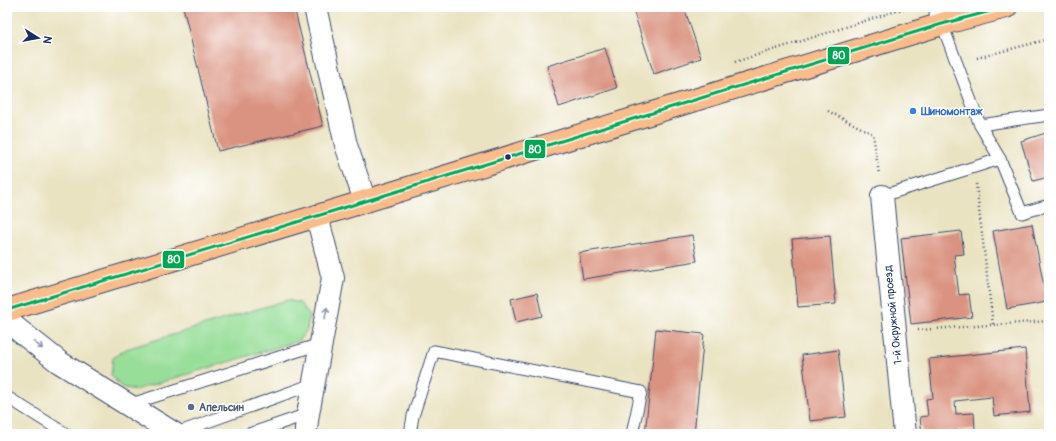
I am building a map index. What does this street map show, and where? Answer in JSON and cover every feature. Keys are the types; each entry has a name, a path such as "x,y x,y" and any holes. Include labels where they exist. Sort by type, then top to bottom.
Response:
{"main road":[{"path":"7,310 365,201 941,15 1006,7"}],"street":[{"path":"315,7 346,145 365,201"},
{"name":"1-й Окружной проезд","path":"882,196 905,434"},
{"path":"306,427 332,278 317,216"},
{"path":"7,321 59,362 174,434"}],"lane":[{"path":"941,15 980,125 1000,159 1022,213 1049,205"},
{"path":"980,125 1049,115"},
{"path":"882,196 1000,159"},
{"path":"127,405 320,344"},
{"path":"410,434 413,416 434,351 641,392 632,434"},
{"path":"174,434 314,384"},
{"path":"7,397 66,434"},
{"path":"249,434 306,427"}],"path":[{"path":"977,58 1049,39"},
{"path":"828,111 873,134 882,196"},
{"path":"973,167 994,325"},
{"path":"895,331 1049,321"}],"green space":[{"path":"287,300 300,303 309,315 307,330 298,341 135,390 121,387 111,375 113,358 126,349"}],"building":[{"path":"183,7 294,7 323,126 218,151"},
{"path":"632,7 684,7 701,58 654,74"},
{"path":"605,48 617,88 559,107 547,66"},
{"path":"1049,132 1049,177 1033,181 1021,141"},
{"path":"1032,224 1047,302 1007,309 993,231"},
{"path":"961,231 964,254 954,255 959,295 969,294 972,317 911,324 901,238"},
{"path":"692,235 697,261 583,279 579,253"},
{"path":"830,236 836,304 798,307 792,239"},
{"path":"537,293 542,316 516,322 511,299"},
{"path":"656,329 704,334 694,434 645,434"},
{"path":"1025,349 1030,412 994,416 992,397 955,401 956,414 974,413 975,429 922,434 920,417 928,416 926,399 933,398 929,359"},
{"path":"838,350 846,417 810,421 802,355"}],"transit line":[{"name":"80","path":"7,310 942,24 1006,7"}],"place":[{"name":"Шиномонтаж","path":"913,111"},
{"name":"Апельсин","path":"191,407"}]}
